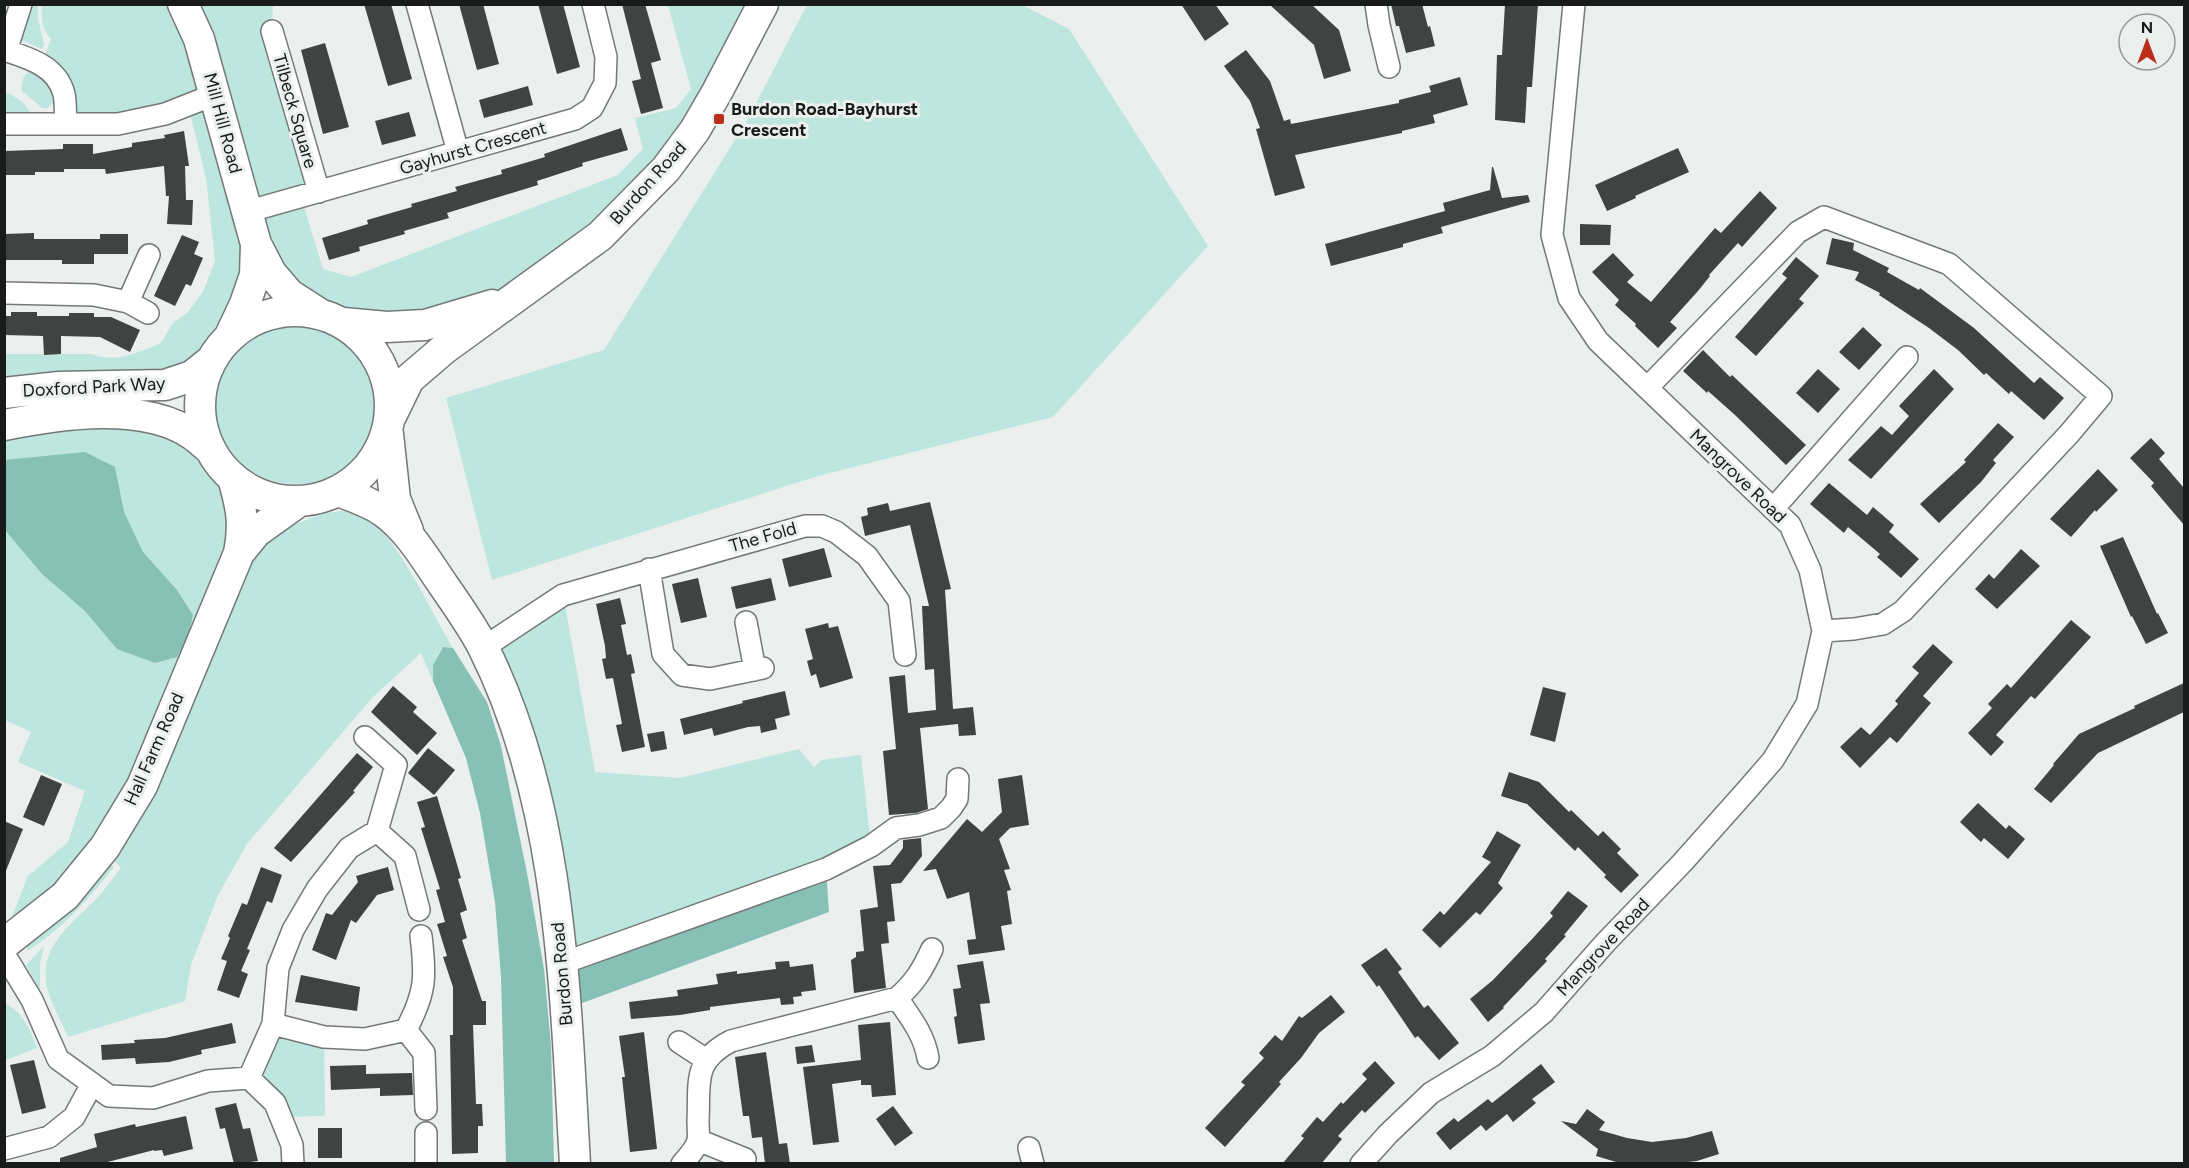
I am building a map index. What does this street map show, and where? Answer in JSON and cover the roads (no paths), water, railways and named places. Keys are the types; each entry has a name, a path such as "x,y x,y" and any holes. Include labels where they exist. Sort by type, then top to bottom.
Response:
{"street":[{"path":"21,4 5,51 42,64 55,76 64,93 66,123"},
{"name":"Mill Hill Road","path":"183,4 200,39 256,244 271,273 289,294 331,319"},
{"path":"417,4 458,152"},
{"name":"Gayhurst Crescent","path":"246,212 575,119 592,108 605,82 606,57 593,4"},
{"name":"Burdon Road","path":"514,298 425,325 387,327 331,319 301,311 272,315 244,326 221,349 204,382 200,405 203,428 211,450 233,478 263,496 298,501 338,491 366,470 410,379 444,349 600,236 666,169 695,130 763,4"},
{"path":"1376,4 1389,67"},
{"name":"Mangrove Road","path":"1361,1164 1388,1134 1431,1093 1492,1056 1544,1012 1747,790 1773,760 1807,704 1823,631 1810,570 1790,525 1598,341 1569,297 1552,235 1574,4"},
{"name":"Tilbeck Square","path":"272,31 319,192"},
{"path":"4,124 118,124 165,114 216,94"},
{"path":"1647,388 1798,232 1824,217 1949,264 2101,396 2069,434 1903,611 1883,624 1823,631"},
{"name":"Mill Hill Road","path":"221,349 245,304 255,275 256,244"},
{"path":"128,302 149,255"},
{"path":"4,293 94,295 128,302 148,313"},
{"path":"331,319 370,347 387,379 395,499 412,539"},
{"name":"Doxford Park Way","path":"4,393 59,387 165,385 192,376 221,349"},
{"path":"1773,509 1907,357"},
{"name":"Doxford Park Way","path":"4,424 93,414 132,414 165,422 192,435 211,450"},
{"name":"Hall Farm Road","path":"4,944 65,896 105,847 141,786 239,553 243,532 241,508 233,478"},
{"path":"338,491 365,501 385,513 412,539"},
{"name":"Hall Farm Road","path":"239,553 256,532 298,501"},
{"name":"The Fold","path":"483,648 563,595 805,526 822,526 836,532 867,556 899,601 905,656"},
{"name":"Burdon Road","path":"412,539 464,614 483,648 512,715 533,786 554,897 563,963 575,1164"},
{"path":"649,569 663,654 682,675 710,679 759,669 746,622"},
{"path":"249,1078 273,1024 278,968 293,930 317,889 349,848 377,831 396,765 365,737"},
{"path":"563,963 826,869 871,846 896,828 919,825 941,818 957,799 958,779"},
{"path":"377,831 405,856 419,910"},
{"path":"406,1030 418,1007 425,973 421,936"},
{"path":"682,1164 691,1154 698,1140 700,1076 705,1059 716,1048 730,1041 897,998 911,986 922,971 932,949"},
{"path":"4,954 32,1000 58,1059 92,1084 109,1096 153,1098 208,1082 249,1078 275,1103 292,1145 293,1164"},
{"path":"897,998 918,1028 926,1044 928,1058"},
{"path":"273,1024 324,1037 365,1039 406,1030"},
{"path":"406,1030 424,1053 426,1109"},
{"path":"679,1042 705,1059"},
{"path":"4,1149 48,1137 74,1117 92,1084"},
{"path":"426,1133 426,1164"},
{"path":"698,1140 745,1159"}],"place":[{"name":"Burdon Road-Bayhurst Crescent","path":"719,119"}]}
